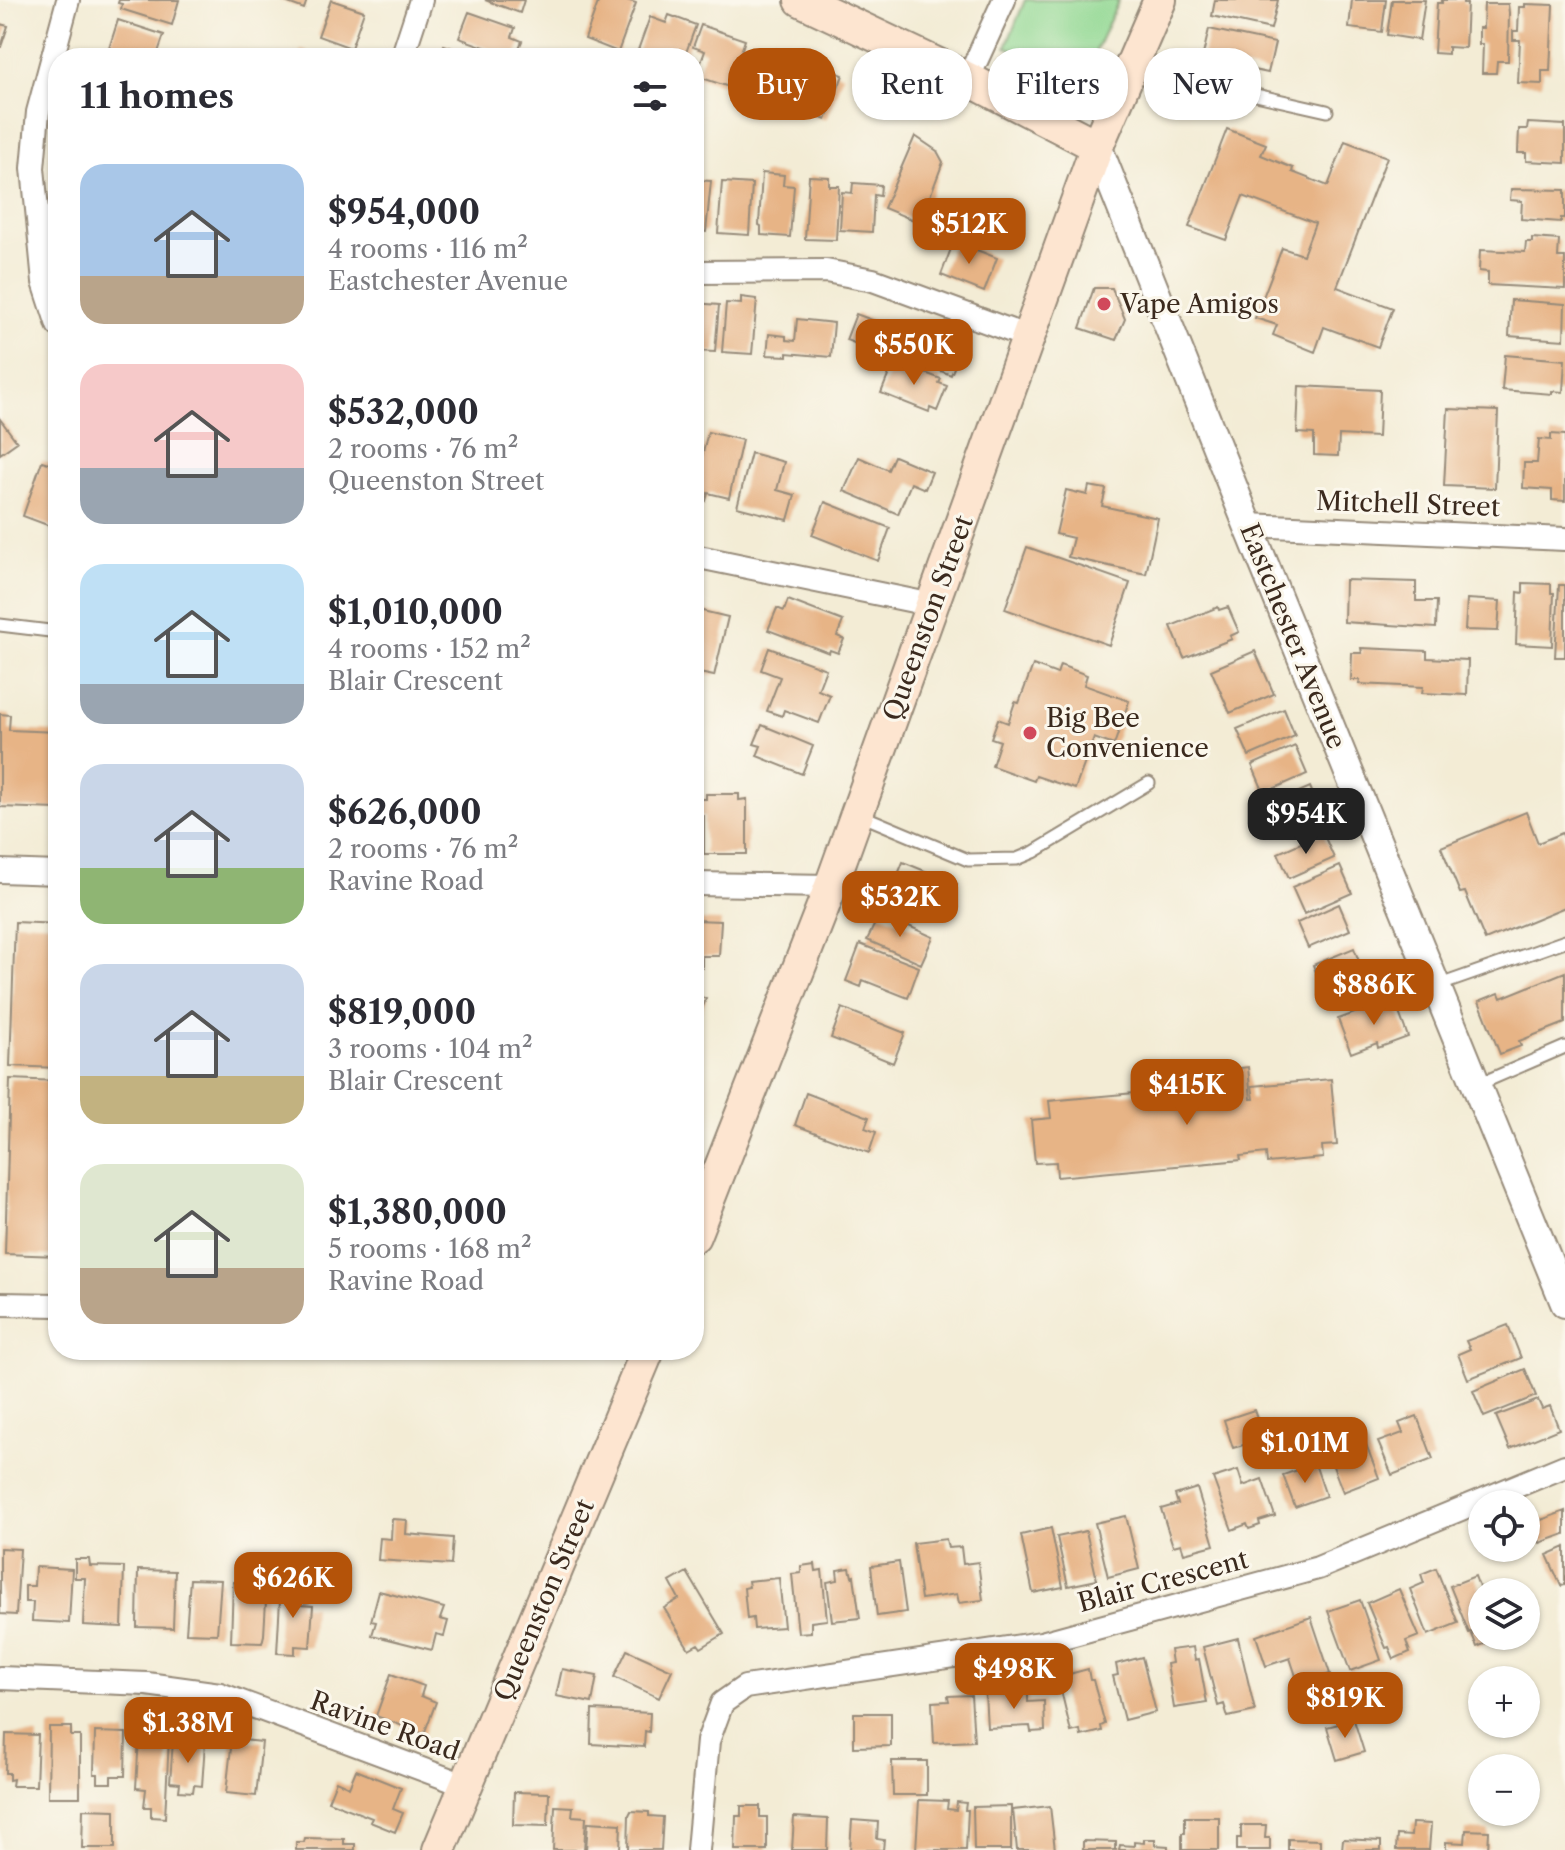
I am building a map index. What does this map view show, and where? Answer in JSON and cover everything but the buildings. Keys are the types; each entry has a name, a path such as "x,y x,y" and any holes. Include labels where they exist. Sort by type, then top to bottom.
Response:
{"main road":[{"path":"801,0 902,48"},
{"name":"Queenston Street","path":"704,1210 831,886 1097,146 1160,0"},
{"path":"972,81 1097,146"},
{"name":"Queenston Street","path":"439,1850 644,1360"}],"street":[{"path":"55,48 68,0"},
{"path":"405,48 421,0"},
{"path":"972,70 1004,0"},
{"path":"48,75 38,112 33,168 44,282 48,294"},
{"name":"Eastchester Avenue","path":"1097,146 1565,1303"},
{"path":"704,272 826,271 873,280 1028,337"},
{"name":"Mitchell Street","path":"1248,525 1565,539"},
{"path":"704,558 933,605"},
{"path":"0,871 48,873"},
{"path":"704,884 831,886"},
{"path":"0,1304 48,1305"},
{"name":"Blair Crescent","path":"698,1850 708,1741 722,1703 745,1687 1041,1643 1318,1568 1565,1466"},
{"name":"Ravine Road","path":"0,1678 147,1684 220,1694 467,1786"}],"lane":[{"path":"1131,67 1327,111"},
{"path":"0,625 48,631"},
{"path":"857,813 968,860 1017,859 1034,852 1149,783"},
{"path":"1436,986 1565,941"},
{"path":"1477,1085 1565,1047"}],"green space":[{"path":"1025,0 1119,0 1097,48 1006,47"}],"place":[{"name":"Vape Amigos","path":"1104,304"},
{"name":"Big Bee Convenience","path":"1030,733"}]}
